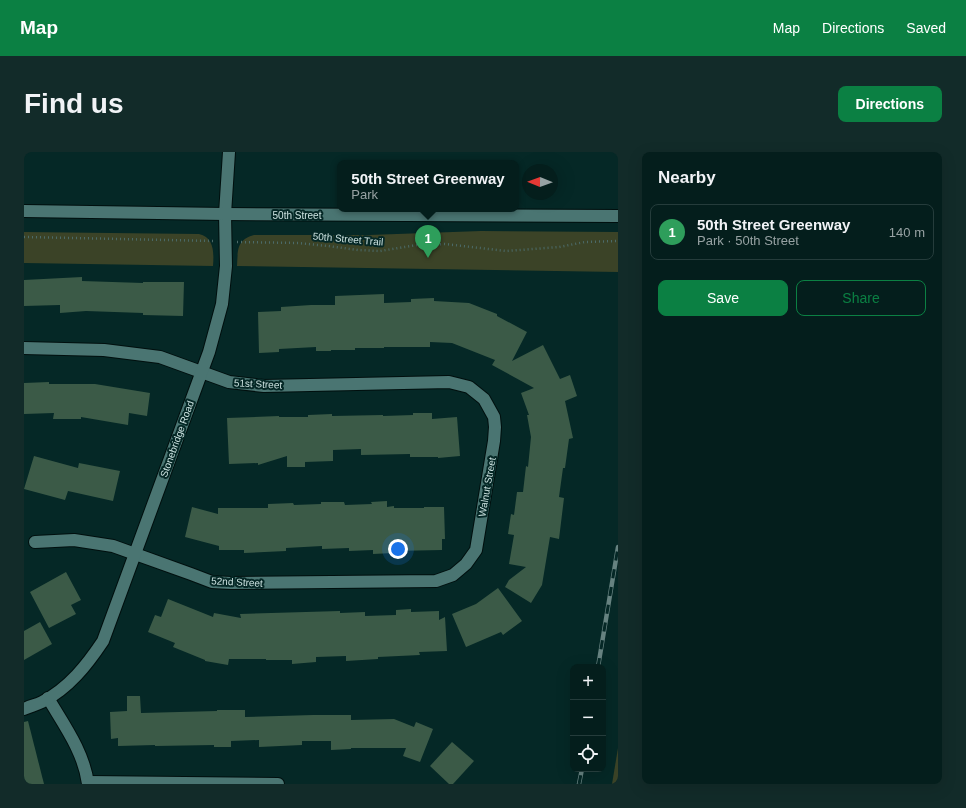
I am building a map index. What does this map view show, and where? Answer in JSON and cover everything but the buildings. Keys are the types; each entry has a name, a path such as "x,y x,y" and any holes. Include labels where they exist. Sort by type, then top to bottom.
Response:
{"street":[{"name":"Stonebridge Road","path":"24,709 42,702 54,694 86,666 103,640 135,554 209,352 222,304 226,266 225,214 230,152"},
{"name":"50th Street","path":"24,211 225,214 618,216"},
{"name":"51st Street","path":"24,348 104,350 160,357 229,382 264,386 449,382"},
{"name":"Walnut Street","path":"422,582 436,581 453,575 466,564 476,550 494,442 494,417 484,399 469,387 449,382"},
{"name":"52nd Street","path":"35,542 74,540 113,546 212,582 422,582"},
{"path":"48,698 73,740 84,764 88,783 278,784"}],"path":[{"path":"24,237 209,241"},
{"name":"50th Street Trail","path":"242,242 298,243 376,251 445,244 506,251 559,247 585,242 618,241"}],"green space":[{"path":"481,231 618,232 618,272 237,266 238,251 241,243 248,237 254,235 369,235"},
{"path":"24,232 199,234 208,238 212,246 213,266 24,263"},
{"path":"618,748 618,784 612,784"}],"railway":[{"path":"598,664 618,547"},
{"path":"579,784 581,772"}],"place":[{"name":"50th Street Greenway","path":"428,258"}]}
